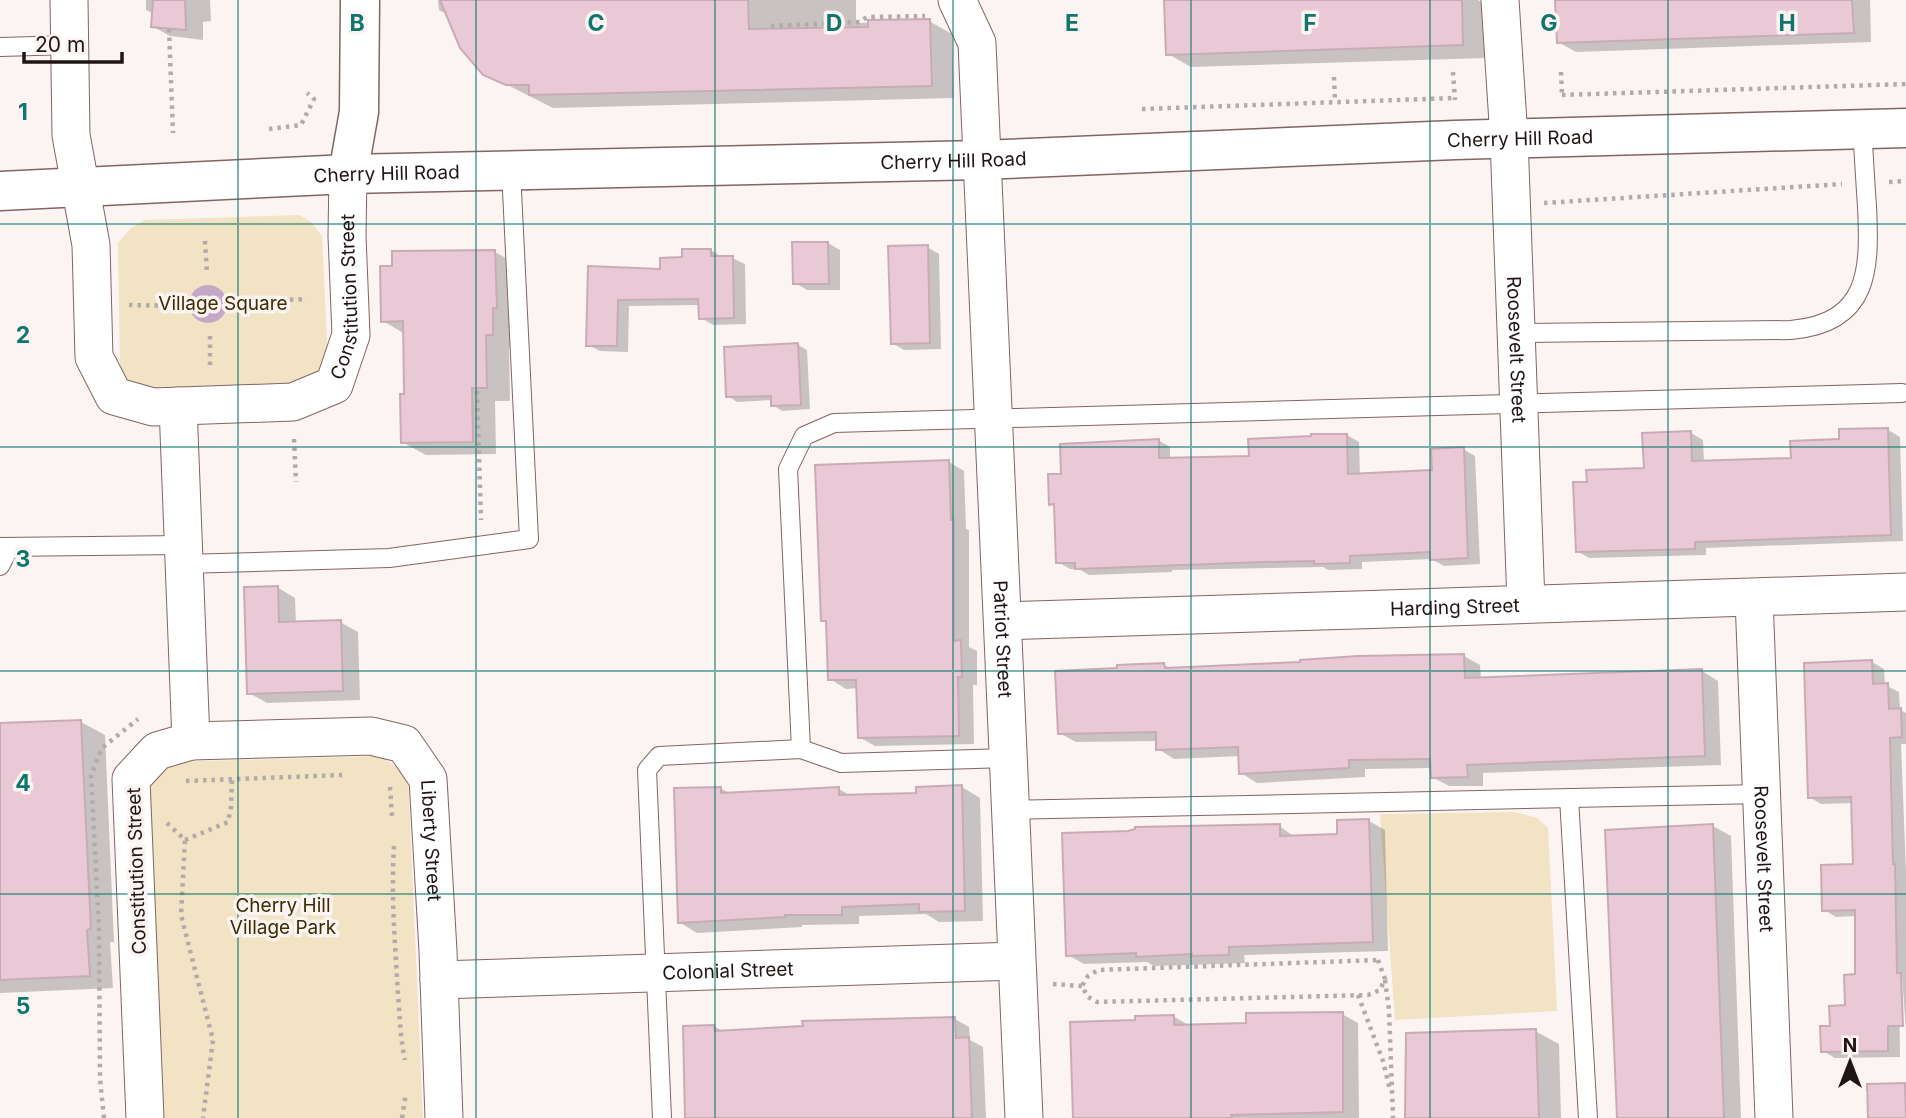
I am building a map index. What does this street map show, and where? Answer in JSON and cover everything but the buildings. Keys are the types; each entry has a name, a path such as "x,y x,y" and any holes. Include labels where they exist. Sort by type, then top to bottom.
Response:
{"main road":[{"path":"348,174 359,112 360,0"},
{"name":"Cherry Hill Road","path":"0,191 348,174 981,160 1509,138 1906,128"}],"street":[{"path":"69,0 71,135 79,187"},
{"name":"Roosevelt Street","path":"1500,0 1509,138 1526,603"},
{"name":"Patriot Street","path":"943,8 977,43 1024,1118"},
{"name":"Constitution Street","path":"79,187 91,245 94,357 114,396 153,407 293,402 334,385 351,335 347,236 348,174"},
{"path":"178,406 191,741"},
{"name":"Harding Street","path":"1003,621 1906,592"},
{"name":"Roosevelt Street","path":"1754,598 1774,1118"},
{"name":"Liberty Street","path":"191,741 371,736 404,744 428,779 444,1118"},
{"name":"Constitution Street","path":"145,1118 131,779 158,751 191,741"},
{"name":"Colonial Street","path":"439,980 1016,961"}],"lane":[{"path":"0,47 71,45"},
{"path":"1516,334 1791,330 1809,328 1828,321 1851,304 1864,284 1869,253 1862,129"},
{"path":"0,566 5,547 388,558 530,539 511,170"},
{"path":"801,749 788,469 804,436 834,423 1902,393"},
{"path":"662,1118 647,770 659,756 801,749 841,763 1008,758"},
{"path":"1010,810 1762,794"},
{"path":"1569,798 1588,1118"}],"path":[{"path":"771,26 860,22 867,17 943,8"},
{"path":"169,29 173,133"},
{"path":"1454,72 1455,110"},
{"path":"1561,72 1563,105"},
{"path":"1335,77 1335,102"},
{"path":"1562,95 1906,85"},
{"path":"269,129 301,125 314,99 307,93"},
{"path":"1142,109 1455,98"},
{"path":"1511,205 1906,181"},
{"path":"205,241 206,274"},
{"path":"239,302 307,299"},
{"path":"129,305 176,306"},
{"path":"210,336 211,378"},
{"path":"477,391 481,520"},
{"path":"294,439 296,482"},
{"path":"185,840 228,822 231,807 231,771"},
{"path":"177,782 350,775"},
{"path":"389,783 393,823"},
{"path":"163,814 167,824 185,840"},
{"path":"185,840 181,915 213,1040 203,1118"},
{"path":"394,844 394,923 400,1037 405,1062"},
{"path":"1082,986 1088,976 1098,970 1378,960 1385,979 1389,1010 1393,1118"},
{"path":"1082,986 1088,997 1097,1002 1368,995 1380,989 1385,979"},
{"path":"1053,984 1082,986"},
{"path":"1358,995 1383,1061 1392,1100"},
{"path":"402,1118 407,1086"}],"green space":[{"name":"Village Square","path":"299,215 311,222 322,236 328,361 321,374 306,385 140,391 127,380 120,367 118,243 131,228 145,220"},
{"name":"Cherry Hill Village Park","path":"381,756 408,776 423,1118 161,1118 145,788 167,762"},
{"path":"1515,812 1537,818 1548,828 1557,1011 1395,1020 1380,814"}],"shaded area":[{"path":"208,285 221,291 227,304 221,317 208,323 195,317 189,304 195,291"}]}
